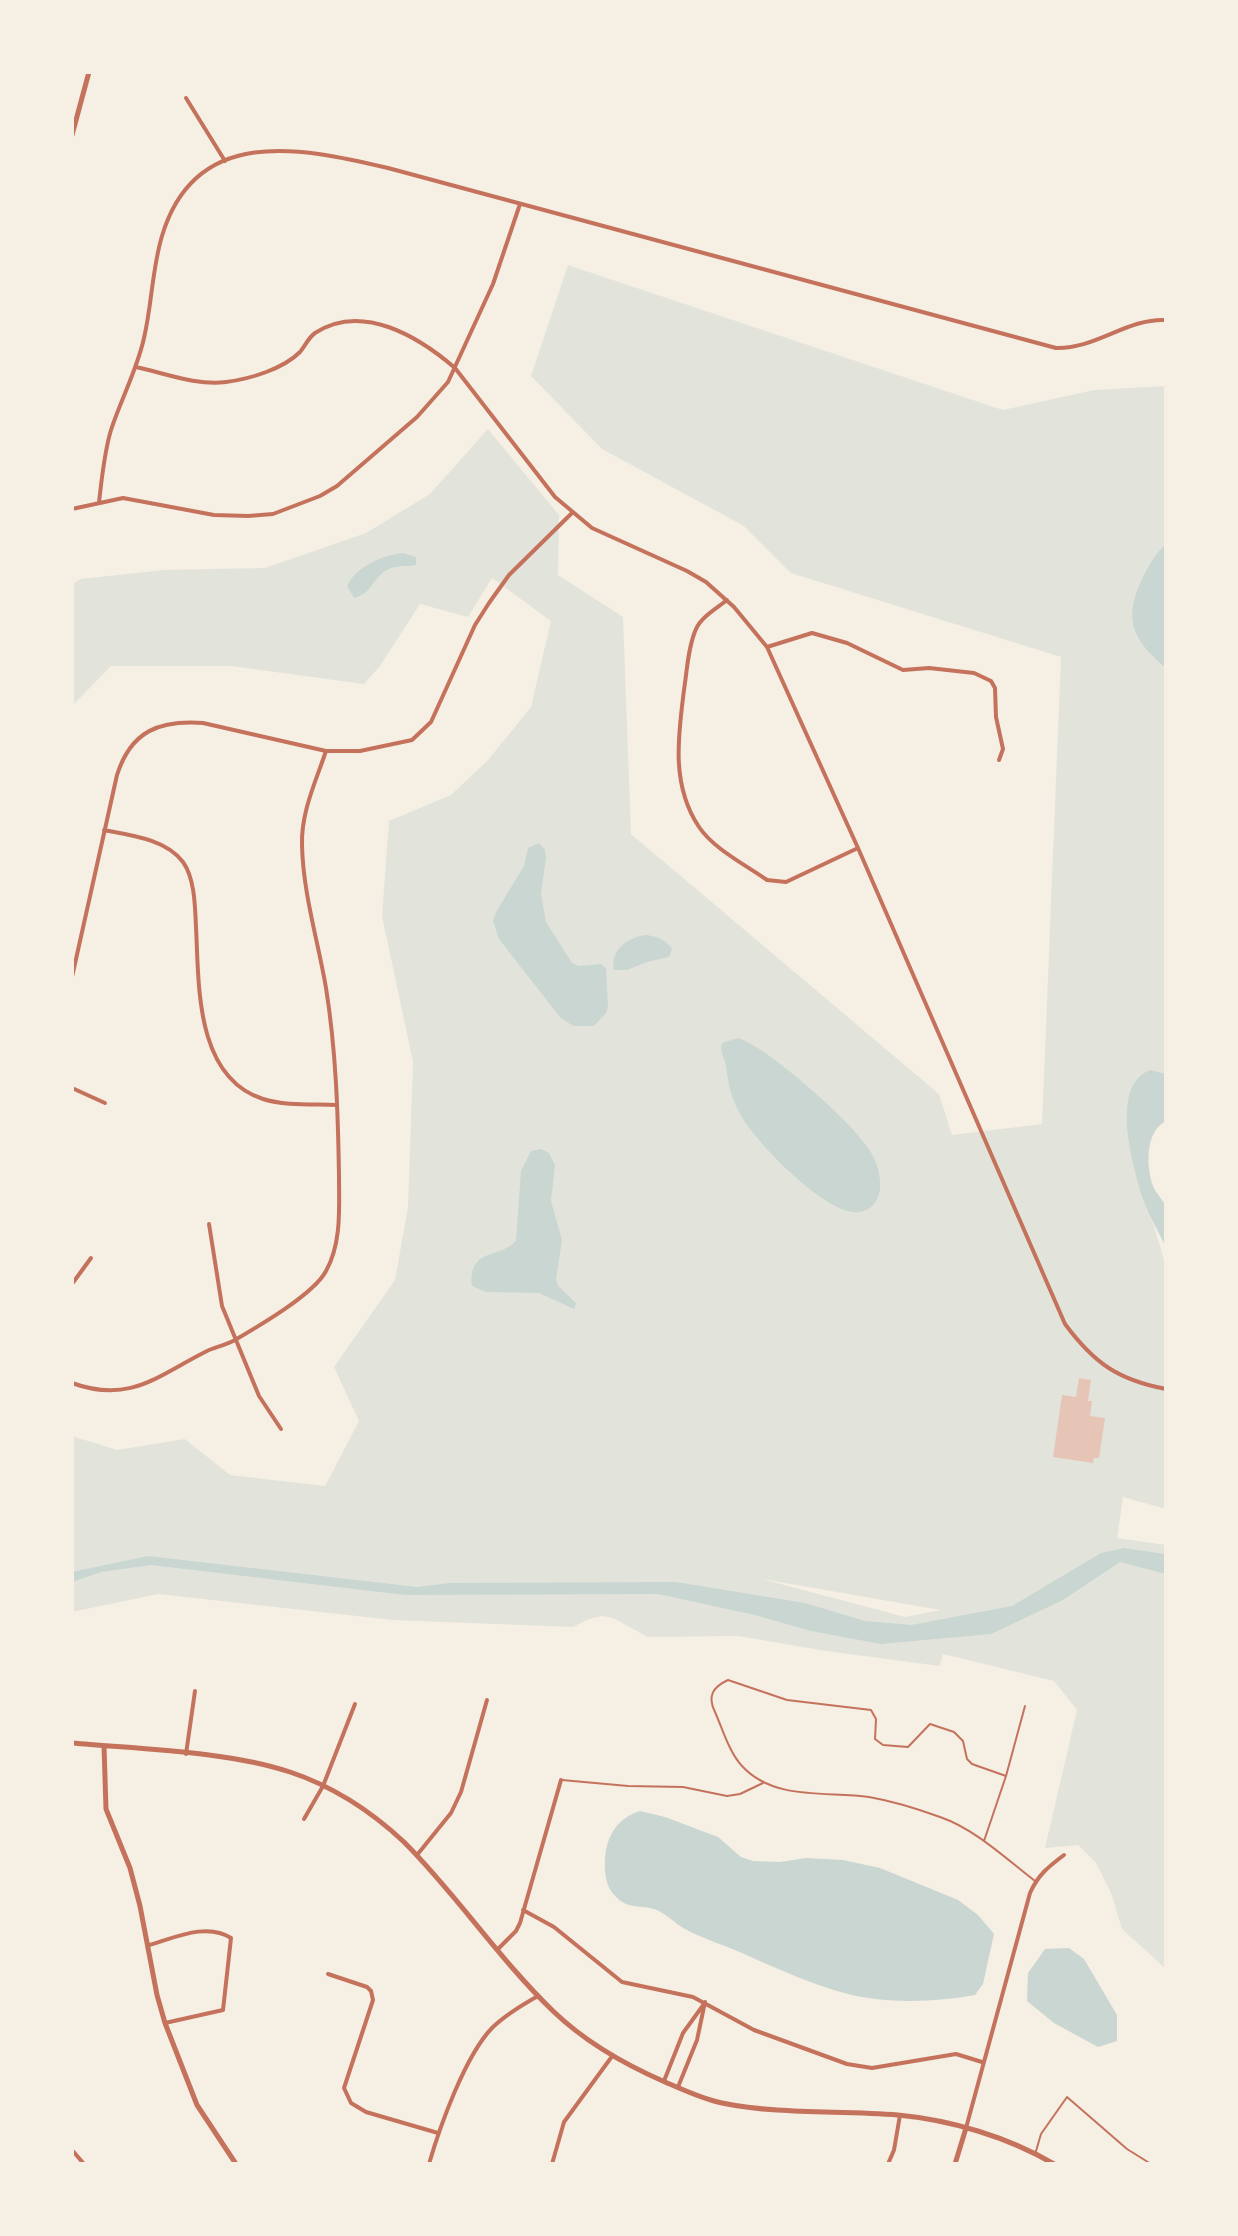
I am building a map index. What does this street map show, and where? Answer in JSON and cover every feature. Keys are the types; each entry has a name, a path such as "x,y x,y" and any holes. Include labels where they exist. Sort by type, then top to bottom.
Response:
{"street":[{"path":"72,135 89,72"},
{"path":"186,98 225,161"},
{"path":"99,502 106,451 145,336 161,238 172,208 192,179 204,170 263,151 310,151 388,168 1056,348 1093,343 1141,322 1166,320"},
{"path":"72,509 99,502 132,499 214,515 273,514 337,486 417,417 448,382 493,284 520,204"},
{"path":"136,367 224,383 268,371 300,351 316,332 328,327 352,322 376,324 403,332 434,350 455,368 555,497 592,528 687,571 727,600 767,647 1065,1324 1113,1372 1136,1384 1166,1389"},
{"path":"72,977 123,755 131,745 157,727 203,723 326,751 360,751 403,744 425,730 475,625 509,575 573,512"},
{"path":"727,600 696,628 687,668 678,754 680,781 691,813 701,830 714,843 774,882 786,882 858,848"},
{"path":"767,647 812,633 847,643 903,670 929,668 974,673 991,681 995,688 996,717 1003,749 999,760"},
{"path":"72,1383 91,1390 121,1392 154,1379 234,1340 311,1290 330,1262 339,1211 334,1052 327,990 312,918 302,843 306,809 326,751"},
{"path":"104,830 158,844 182,861 189,875 196,910 204,1019 215,1058 225,1074 237,1086 266,1100 336,1105"},
{"path":"72,1088 105,1103"},
{"path":"209,1224 222,1306 259,1396 281,1429"},
{"path":"72,1284 91,1258"},
{"path":"186,1754 195,1691"},
{"path":"417,1855 451,1813 461,1792 487,1700"},
{"path":"304,1819 323,1786 355,1704"},
{"path":"72,1743 241,1761 289,1771 323,1786 381,1820 417,1855 555,2013 613,2055 664,2081 723,2103 776,2110 900,2115 966,2128 1035,2153 1054,2164"},
{"path":"104,1746 106,1809 130,1868 165,2023 197,2105 236,2164"},
{"path":"498,1949 516,1931 561,1780"},
{"path":"955,2164 1035,1881 1044,1869 1064,1855"},
{"path":"523,1910 554,1927 622,1982 705,2002 754,2030 864,2068 956,2054 982,2062"},
{"path":"149,1945 199,1931 216,1931 231,1938 223,2010 165,2023"},
{"path":"328,1974 367,1987 373,2000 344,2088 351,2103 366,2112 438,2133"},
{"path":"429,2164 438,2133 467,2068 491,2029 538,1996"},
{"path":"664,2081 683,2033 705,2002"},
{"path":"678,2087 697,2040 705,2002"},
{"path":"552,2164 564,2122 613,2055"},
{"path":"888,2164 894,2150 900,2115"},
{"path":"72,2150 84,2164"}],"lane":[{"path":"1006,1776 972,1764 967,1759 963,1741 954,1732 930,1724 908,1747 883,1745 875,1739 876,1719 871,1710 787,1700 728,1680 716,1685 712,1693 711,1705 744,1768 764,1782 780,1789 813,1794 874,1798 939,1816 962,1827 1035,1881"},
{"path":"983,1842 1006,1776 1025,1706"},
{"path":"561,1780 683,1787 727,1796 740,1794 764,1782"},
{"path":"1035,2153 1041,2134 1067,2097 1127,2149 1151,2164"}],"shaded area":[{"path":"568,265 1003,410 1094,390 1166,386 1166,1114 1133,1157 1166,1266 1166,1509 1123,1497 1117,1538 1166,1545 1166,1969 1122,1929 1111,1893 1096,1863 1078,1845 1045,1848 1077,1710 1054,1681 943,1654 940,1666 738,1636 648,1637 613,1618 602,1616 573,1627 393,1620 158,1594 72,1612 72,1436 117,1450 185,1439 230,1475 325,1486 359,1421 334,1367 395,1280 408,1207 413,1062 382,916 389,821 451,795 488,760 531,707 551,621 492,578 468,617 420,604 380,666 364,684 231,666 111,666 74,704 72,711 72,584 81,579 164,570 265,568 366,533 430,494 488,429 559,515 558,575 623,617 631,834 939,1094 952,1135 1042,1124 1061,657 791,573 744,526 602,449 531,376","holes":["762,1579 940,1610 905,1617"]},
{"path":"1166,544 1166,668 1144,647 1132,615 1144,575"},
{"path":"403,553 416,557 416,565 389,569 365,593 354,598 347,586 357,573 378,559"},
{"path":"539,843 545,850 546,858 541,894 546,922 572,963 579,966 601,964 606,969 608,1007 594,1026 573,1026 560,1017 499,939 493,921 524,866 528,848"},
{"path":"645,935 667,943 672,949 669,957 627,970 614,970 613,963 621,946"},
{"path":"738,1038 787,1069 859,1136 873,1157 880,1177 878,1196 870,1208 849,1211 832,1204 794,1176 760,1141 739,1112 721,1050 722,1043"},
{"path":"1150,1070 1166,1074 1166,1121 1154,1133 1148,1160 1153,1186 1166,1208 1166,1247 1142,1196 1127,1127 1130,1092 1138,1079"},
{"path":"541,1149 549,1153 555,1165 551,1201 562,1240 556,1279 558,1286 576,1303 574,1309 539,1293 486,1292 472,1286 472,1274 480,1259 516,1241 521,1171 531,1151"},
{"path":"1124,1548 1165,1554 1166,1574 1120,1562 1063,1600 991,1634 881,1644 811,1631 658,1594 405,1595 151,1565 101,1572 72,1582 72,1572 148,1556 417,1587 450,1583 676,1582 805,1603 865,1621 911,1625 1012,1606 1101,1553"},
{"path":"640,1811 718,1837 741,1857 753,1861 780,1862 806,1858 843,1860 880,1868 958,1900 978,1915 994,1934 983,1984 975,1995 944,1999 895,2001 848,1994 805,1980 697,1935 654,1909 622,1902 609,1887 605,1871 606,1850 617,1825"},
{"path":"1069,1948 1084,1959 1117,2015 1117,2041 1098,2047 1054,2023 1027,2001 1028,1973 1045,1949"}],"building":[{"path":"1079,1378 1091,1380 1088,1401 1092,1401 1090,1416 1105,1418 1099,1458 1094,1458 1093,1463 1053,1457 1062,1395 1076,1397"}]}
